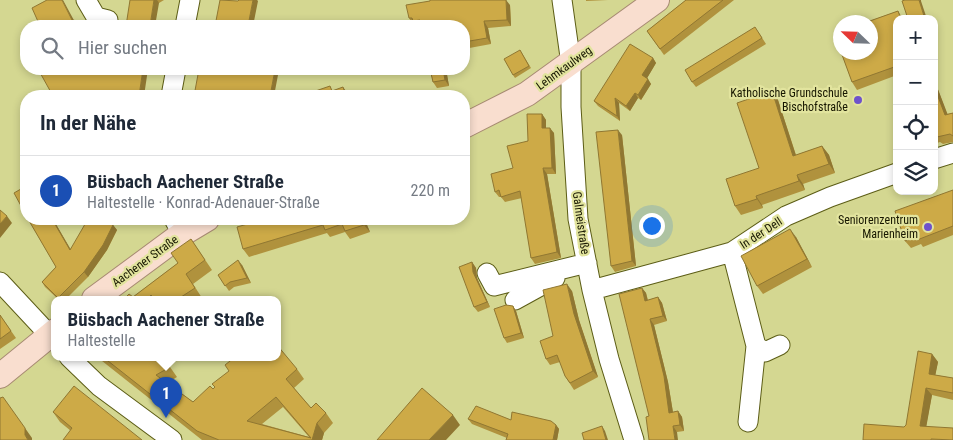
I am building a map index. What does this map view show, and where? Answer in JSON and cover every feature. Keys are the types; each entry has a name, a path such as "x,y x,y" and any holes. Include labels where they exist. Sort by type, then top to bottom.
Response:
{"main road":[{"name":"Lehmkaulweg","path":"470,123 521,98 571,64 657,0"},
{"name":"Aachener Straße","path":"97,296 178,226"},
{"path":"0,376 51,338"}],"street":[{"path":"86,0 96,17 108,20"},
{"path":"186,20 190,0"},
{"name":"Galmeistraße","path":"562,0 571,64 571,107 580,266 592,290 609,358 634,440"},
{"path":"172,90 175,75"},
{"path":"938,158 953,152"},
{"name":"In der Dell","path":"592,290 732,252 786,216 830,197 893,174"},
{"path":"732,252 756,346 748,422"},
{"path":"487,273 494,286 580,266"},
{"path":"515,300 580,266"},
{"path":"0,282 51,334"},
{"path":"756,346 765,352 780,345"},
{"path":"73,361 100,386 172,440"}],"building":[{"path":"47,0 62,0 72,20 37,20 32,8"},
{"path":"130,0 154,0 151,20 127,20"},
{"path":"220,0 253,0 249,20 216,20"},
{"path":"506,0 507,20 484,21 487,38 470,41 470,20 413,20 409,18 406,5 430,1"},
{"path":"686,0 723,0 660,49 647,31"},
{"path":"919,0 924,15 907,15 902,1"},
{"path":"898,11 900,15 893,15 893,67 852,82 844,60 878,60 878,18"},
{"path":"755,27 762,38 692,82 685,70"},
{"path":"630,44 653,58 642,75 648,79 638,95 635,93 626,106 615,98 617,116 594,101"},
{"path":"520,50 529,66 513,75 504,59"},
{"path":"41,75 142,75 140,90 50,90"},
{"path":"198,75 274,75 271,90 195,90"},
{"path":"431,75 444,75 445,80 433,82"},
{"path":"330,86 332,90 318,90"},
{"path":"772,91 793,156 822,146 829,164 797,175 799,181 756,196 757,199 735,206 726,179 759,168 737,103"},
{"path":"938,97 945,115 953,113 953,136 950,134 938,137"},
{"path":"527,114 542,114 542,128 550,128 552,168 543,168 557,252 531,258 520,191 501,197 499,190 495,192 491,174 513,168 507,146 528,141"},
{"path":"618,130 632,261 611,266 596,132"},
{"path":"20,190 20,204 14,193"},
{"name":"Seniorenzentrum Marienheim","path":"953,190 953,226 917,240 916,237 905,241 895,211"},
{"path":"0,210 7,216 0,224"},
{"path":"32,225 55,225 70,250 85,225 113,225 103,245 84,272 60,296 56,296 42,282 56,267"},
{"path":"244,225 323,225 243,249 237,227"},
{"path":"323,225 339,225 325,230"},
{"path":"342,225 364,225 345,231"},
{"path":"790,229 807,259 757,286 741,256"},
{"path":"191,239 205,260 186,274 195,288 183,296 134,296 178,263 171,253"},
{"path":"238,260 247,278 230,282 225,286 218,275"},
{"path":"472,262 473,272 487,302 474,307 459,267"},
{"path":"567,284 574,314 593,371 570,383 565,376 557,355 546,359 540,341 553,336 543,290"},
{"path":"642,288 645,301 658,297 663,316 650,319 664,376 669,413 678,411 680,425 673,426 675,440 649,440 646,417 649,416 619,294"},
{"path":"506,305 513,306 521,333 504,338 494,309"},
{"path":"0,315 11,331 0,339"},
{"path":"281,350 297,369 286,379 311,408 316,403 326,413 317,423 312,440 219,440 197,431 108,361 163,361 170,367 156,375 193,402 210,386 213,389 215,387 212,384 229,371 225,365 230,361 281,361","holes":["276,397 311,438 247,421"]},
{"path":"918,351 932,354 929,374 953,378 953,393 926,388 920,426 953,428 953,440 863,440 864,424 904,427 906,425"},
{"path":"74,386 142,440 63,440 72,428 53,412"},
{"path":"422,388 453,415 429,440 377,440"},
{"path":"3,397 25,428 25,435 28,440 0,440 0,398"},
{"path":"476,406 511,420 512,412 551,421 556,425 553,440 506,440 508,434 468,419"},
{"path":"602,426 606,440 584,440 582,433"}],"place":[{"name":"Katholische Grundschule Bischofstraße","path":"858,100"},
{"name":"Seniorenzentrum Marienheim","path":"928,227"},
{"name":"Büsbach Aachener Straße","path":"166,418"}]}
